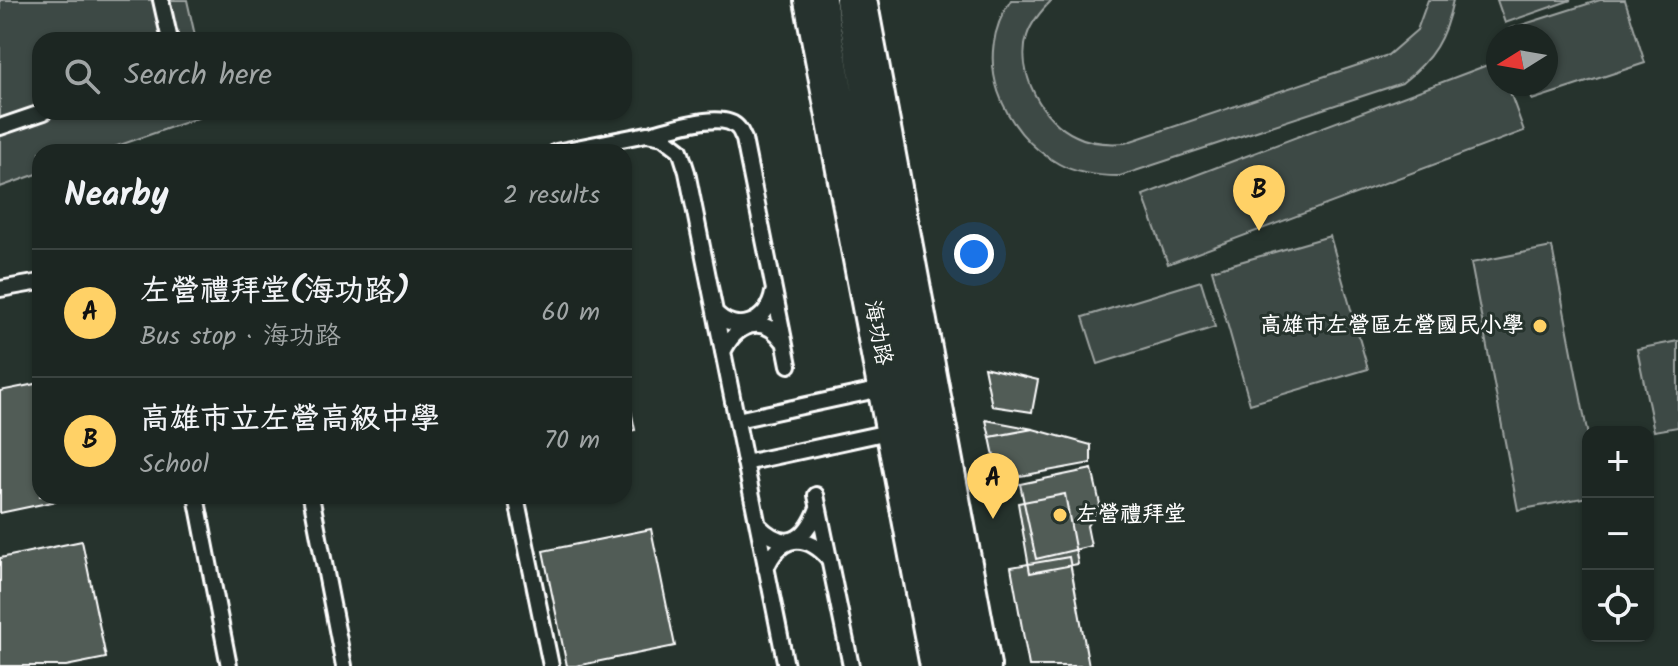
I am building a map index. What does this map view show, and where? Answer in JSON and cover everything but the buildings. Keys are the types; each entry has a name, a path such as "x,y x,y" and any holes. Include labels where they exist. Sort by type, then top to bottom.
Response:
{"street":[{"name":"海功路","path":"815,0 941,666"},
{"name":"海功路","path":"856,0 980,666"}],"lane":[{"path":"161,0 168,32"},
{"path":"0,127 32,116"},
{"path":"596,144 718,118 738,127 744,139 789,365"},
{"path":"687,172 685,145 692,128 698,123"},
{"path":"647,134 663,137 680,150 687,172 786,666"},
{"path":"0,289 32,283"},
{"path":"723,352 729,338 766,312 774,289"},
{"path":"715,312 729,322 763,325 773,330 784,342"},
{"path":"737,420 887,388"},
{"path":"745,463 895,430"},
{"path":"766,569 772,554 809,528 817,501 851,666"},
{"path":"198,504 229,666"},
{"path":"313,504 344,666"},
{"path":"518,504 551,666"},
{"path":"758,525 772,538 806,541 829,559"}],"shaded area":[{"path":"0,0 187,0 194,32 32,32 32,120 192,120 123,144 32,144 32,176 0,187"},
{"path":"1011,0 1052,0 1031,26 1025,50 1029,80 1043,108 1052,119 1076,136 1093,142 1125,143 1388,55 1417,30 1428,0 1453,0 1436,47 1402,83 1120,176 1105,176 1059,164 1021,133 1008,113 998,92 993,69 993,46 999,22"},
{"path":"1497,0 1571,0 1505,23"},
{"path":"1600,0 1625,0 1645,63 1558,91 1558,24 1525,24"},
{"path":"1486,66 1486,96 1511,96 1524,131 1168,264 1143,195"},
{"path":"1330,236 1368,369 1250,404 1212,270"},
{"path":"1552,247 1586,426 1582,426 1582,498 1518,510 1471,263"},
{"path":"1201,281 1215,327 1098,364 1083,317"},
{"path":"1678,341 1678,427 1654,431 1637,349"}],"place":[{"name":"高雄市立左營高級中學","path":"1259,231"},
{"name":"高雄市左營區左營國民小學","path":"1540,326"},
{"name":"左營禮拜堂","path":"1060,515"},
{"name":"左營禮拜堂(海功路)","path":"993,519"}]}
